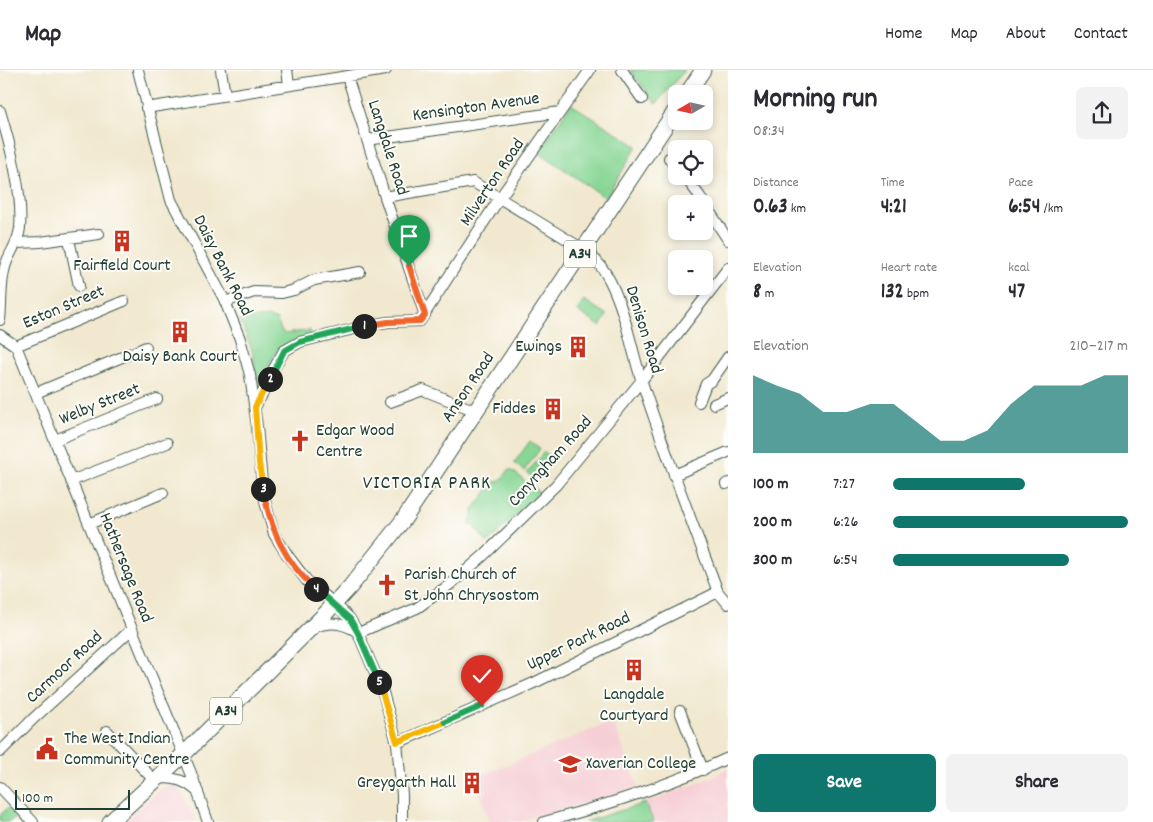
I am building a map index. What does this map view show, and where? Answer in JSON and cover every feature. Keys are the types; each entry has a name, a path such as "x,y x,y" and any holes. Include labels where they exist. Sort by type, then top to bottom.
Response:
{"highway":[{"path":"694,85 703,70"},
{"name":"Anson Road","path":"183,755 335,604 404,519 668,122"},
{"name":"A34","path":"110,822 183,755"}],"street":[{"name":"Daisy Bank Road","path":"138,70 146,108 171,200 225,302 250,375 262,483 274,534 307,581 350,619 358,633 382,689 397,742 401,781 402,822"},
{"path":"221,70 225,95"},
{"path":"287,70 289,85"},
{"path":"146,108 347,76 360,72 386,70"},
{"name":"Milverton Road","path":"425,315 499,199 590,70"},
{"path":"622,70 642,99"},
{"name":"Langdale Road","path":"347,76 425,315"},
{"path":"0,111 8,136 18,191 20,214 17,242 2,267 0,320"},
{"name":"Kensington Avenue","path":"367,140 560,112"},
{"name":"Denison Road","path":"385,197 473,182 593,257 609,279 626,322 642,380 674,475 718,592 728,604"},
{"path":"691,185 728,240"},
{"path":"17,242 40,242 99,234"},
{"path":"69,239 79,286"},
{"name":"Conyngham Road","path":"358,633 417,608 452,583 483,556 556,485 642,380 728,268"},
{"path":"225,302 244,294 264,291 282,293 294,290 314,280 360,272"},
{"name":"Eston Street","path":"16,346 124,301"},
{"path":"255,407 264,393 273,370 284,351 300,342 370,325 388,322 420,321 425,315"},
{"path":"0,335 16,346"},
{"name":"Hathersage Road","path":"16,346 199,793 208,822"},
{"path":"36,393 146,347"},
{"path":"699,402 706,384 712,380 728,357"},
{"path":"390,402 423,390 476,411"},
{"path":"714,404 728,398"},
{"name":"Welby Street","path":"55,440 157,399"},
{"path":"71,481 167,443"},
{"path":"674,475 728,452"},
{"path":"89,524 163,493"},
{"name":"Upper Park Road","path":"397,742 536,682 718,592"},
{"path":"310,628 324,624 338,624 358,633"},
{"name":"Carmoor Road","path":"0,752 34,718 132,629"},
{"path":"680,711 703,770"},
{"path":"107,731 156,780 175,778 190,785 199,793"},
{"path":"544,822 643,793 703,770 728,758"},
{"path":"0,787 33,822"}],"shaded area":[{"name":"Xaverian College","path":"613,721 638,787 518,822 490,822 475,778"},
{"name":"Xaverian College","path":"728,768 728,822 583,822 645,803 710,778"},
{"path":"170,785 179,786 196,822 124,822 162,787"}],"green space":[{"path":"630,70 685,70 672,85 668,85 668,90 656,104"},
{"path":"571,104 637,146 606,198 539,152"},
{"path":"584,300 607,315 600,326 577,311"},
{"path":"269,317 276,319 282,332 285,334 310,330 311,336 289,343 276,353 259,388 252,350 240,320"},
{"path":"530,441 540,449 524,471 514,463"},
{"path":"544,452 554,459 537,481 527,473"},
{"path":"510,469 539,492 488,543 469,524 473,510 494,482 500,481"},
{"path":"645,803 654,822 584,822"},
{"path":"9,807 17,815 17,818 8,822 0,822 0,815"}],"place":[{"name":"Fairfield Court","path":"122,241"},
{"name":"Daisy Bank Court","path":"180,332"},
{"name":"Ewings","path":"578,347"},
{"name":"Fiddes","path":"553,409"},
{"name":"Edgar Wood Centre","path":"300,441"},
{"name":"Parish Church of St John Chrysostom","path":"387,585"},
{"name":"Langdale Courtyard","path":"634,670"},
{"name":"The West Indian Community Centre","path":"47,749"},
{"name":"Xaverian College","path":"570,764"},
{"name":"Greygarth Hall","path":"472,783"}],"district":[{"name":"VICTORIA PARK","path":"427,484"}],"route":[{"path":"409,266 425,315 420,321 388,322 334,332 300,342 284,351 273,370 264,393 255,407 262,483 274,534 288,556 307,581 347,615 358,633 382,689 397,742 482,706"}]}
